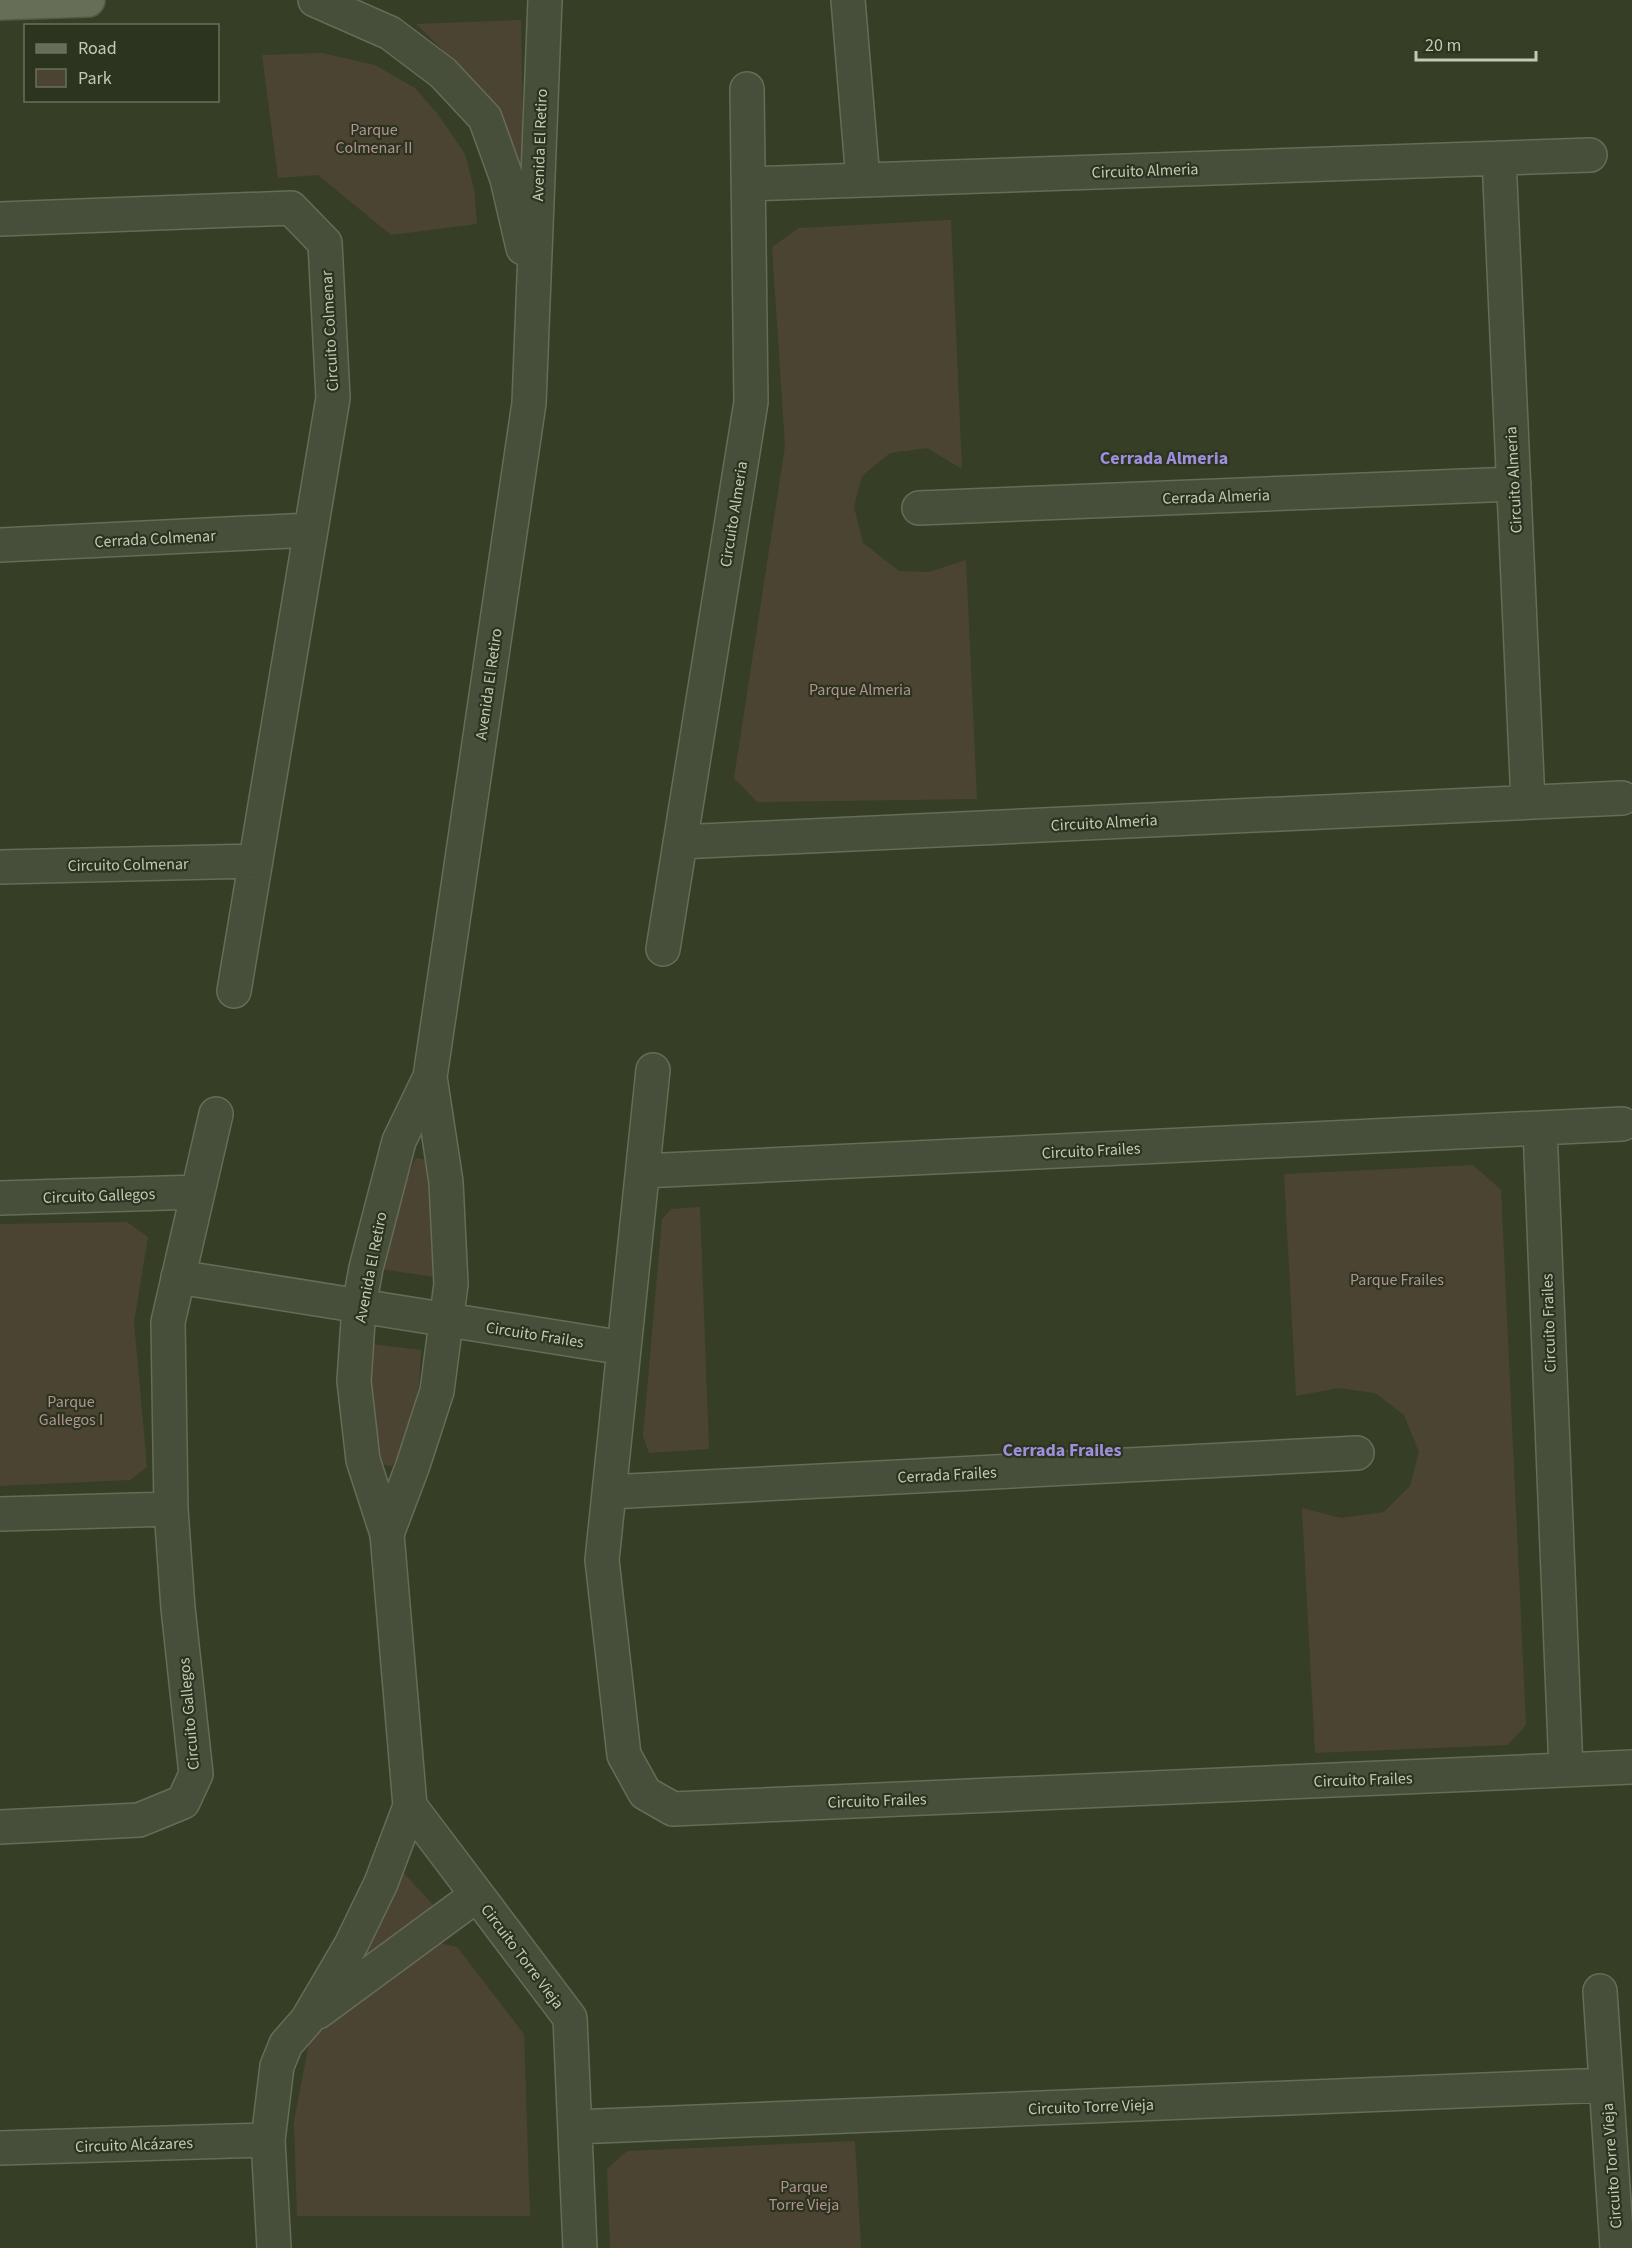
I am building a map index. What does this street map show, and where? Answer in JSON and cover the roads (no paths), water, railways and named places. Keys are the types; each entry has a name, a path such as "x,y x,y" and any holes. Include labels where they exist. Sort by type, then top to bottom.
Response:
{"main road":[{"path":"0,3 88,0"}],"street":[{"name":"Avenida El Retiro","path":"315,0 390,33 443,73 485,118 507,179 533,291"},
{"name":"Avenida El Retiro","path":"387,1534 437,1391 451,1284 446,1182 430,1077 529,403 545,0"},
{"path":"848,0 863,180"},
{"name":"Circuito Almeria","path":"663,949 752,402 747,89"},
{"name":"Circuito Almeria","path":"748,184 1590,155"},
{"name":"Circuito Almeria","path":"1498,158 1528,802"},
{"name":"Circuito Colmenar","path":"0,219 291,208 325,243 333,398 234,991"},
{"name":"Cerrada Almeria","path":"919,508 1514,483"},
{"name":"Cerrada Colmenar","path":"0,545 310,530"},
{"name":"Circuito Almeria","path":"680,842 1622,798"},
{"name":"Circuito Colmenar","path":"0,867 256,861"},
{"name":"Circuito Frailes","path":"653,1070 603,1560 624,1755 645,1793 673,1809 1632,1767"},
{"name":"Avenida El Retiro","path":"410,1806 387,1534 363,1460 354,1381 359,1306 366,1268 399,1142 430,1077"},
{"name":"Circuito Gallegos","path":"0,1827 139,1820 183,1802 195,1774 178,1608 171,1509 168,1322 216,1114"},
{"name":"Circuito Frailes","path":"643,1171 1622,1124"},
{"name":"Circuito Frailes","path":"1540,1128 1566,1770"},
{"name":"Circuito Gallegos","path":"0,1198 198,1192"},
{"path":"178,1277 359,1306"},
{"name":"Circuito Frailes","path":"359,1306 624,1348"},
{"name":"Cerrada Frailes","path":"609,1492 1357,1453"},
{"path":"0,1514 171,1509"},
{"path":"307,2020 351,1946 381,1883 410,1806"},
{"name":"Circuito Torre Vieja","path":"410,1806 570,2018 580,2248"},
{"path":"274,2248 268,2140 277,2066 285,2044 307,2020 477,1895"},
{"name":"Circuito Torre Vieja","path":"1600,1990 1617,2248"},
{"name":"Circuito Torre Vieja","path":"575,2127 1606,2085"},
{"name":"Circuito Alcázares","path":"0,2148 268,2140"}],"district":[{"name":"Cerrada Almeria","path":"1164,458"},
{"name":"Cerrada Frailes","path":"1062,1450"}],"park label":[{"name":"Parque Colmenar II","path":"374,138"},
{"name":"Parque Almeria","path":"860,689"},
{"name":"Parque Frailes","path":"1397,1279"},
{"name":"Parque Gallegos I","path":"71,1410"},
{"name":"Parque Torre Vieja","path":"804,2195"}]}
